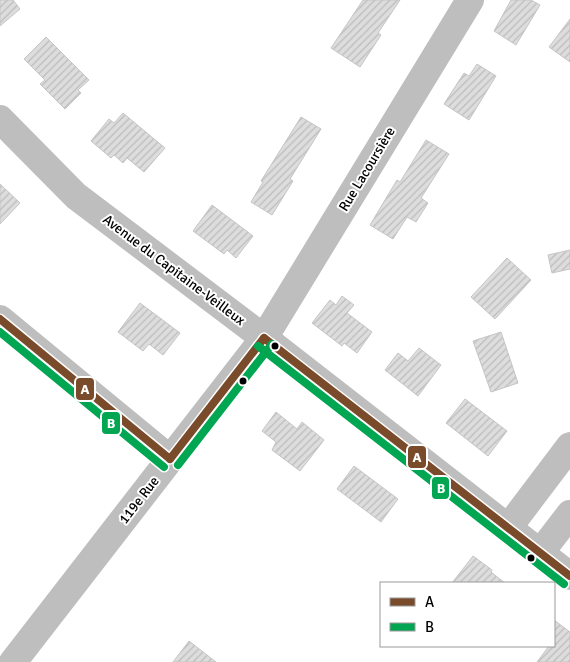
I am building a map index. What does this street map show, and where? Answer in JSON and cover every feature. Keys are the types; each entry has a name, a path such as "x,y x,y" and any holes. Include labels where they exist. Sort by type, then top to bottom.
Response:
{"street":[{"name":"Rue Lacoursière","path":"264,338 470,0"},
{"name":"Avenue du Capitaine-Veilleux","path":"0,119 76,196 264,338 570,576"},
{"path":"0,319 170,460"},
{"name":"119e Rue","path":"13,662 264,338"},
{"path":"508,528 570,446"},
{"path":"540,553 570,514"}],"building":[{"path":"0,0 13,0 20,9 0,26"},
{"path":"363,0 400,0 378,33 381,35 360,67 331,48"},
{"path":"511,0 531,0 540,5 516,45 494,31"},
{"path":"570,19 570,62 549,47"},
{"path":"46,37 89,80 78,90 81,93 65,109 40,84 45,80 24,59"},
{"path":"477,64 496,76 469,120 444,104 464,73 469,76"},
{"path":"123,113 165,148 144,172 127,158 123,163 114,155 111,158 91,141 109,119 114,123"},
{"path":"301,117 321,129 290,179 293,181 272,215 251,202 263,182 261,181"},
{"path":"426,140 449,154 421,198 428,203 416,222 407,217 393,239 370,225 397,180 400,182"},
{"path":"0,184 20,203 0,224"},
{"path":"212,205 253,236 236,258 227,250 224,254 193,231"},
{"path":"570,250 570,269 552,273 548,255"},
{"path":"507,258 531,280 495,319 471,297"},
{"path":"342,296 354,305 347,313 372,332 357,353 344,343 342,346 312,323 330,300 336,305"},
{"path":"140,303 180,333 163,355 149,344 143,351 118,332"},
{"path":"501,332 518,383 491,392 473,341"},
{"path":"419,348 441,365 418,396 385,370 398,353 408,361"},
{"path":"465,399 507,431 488,456 446,423"},
{"path":"276,412 297,429 302,422 324,440 300,471 272,450 276,442 262,431"},
{"path":"354,466 398,499 381,522 337,489"},
{"path":"473,556 492,570 491,572 504,582 453,582"},
{"path":"555,621 570,632 570,662 537,662 548,647 555,647"},
{"path":"189,641 216,662 173,662"}],"transit line":[{"name":"A","path":"0,319 170,459"},
{"name":"B","path":"0,332 164,467"},
{"name":"A","path":"264,338 570,576"},
{"name":"A","path":"170,459 264,338"},
{"name":"B","path":"178,465 272,344"},
{"name":"B","path":"258,346 564,584"}]}
